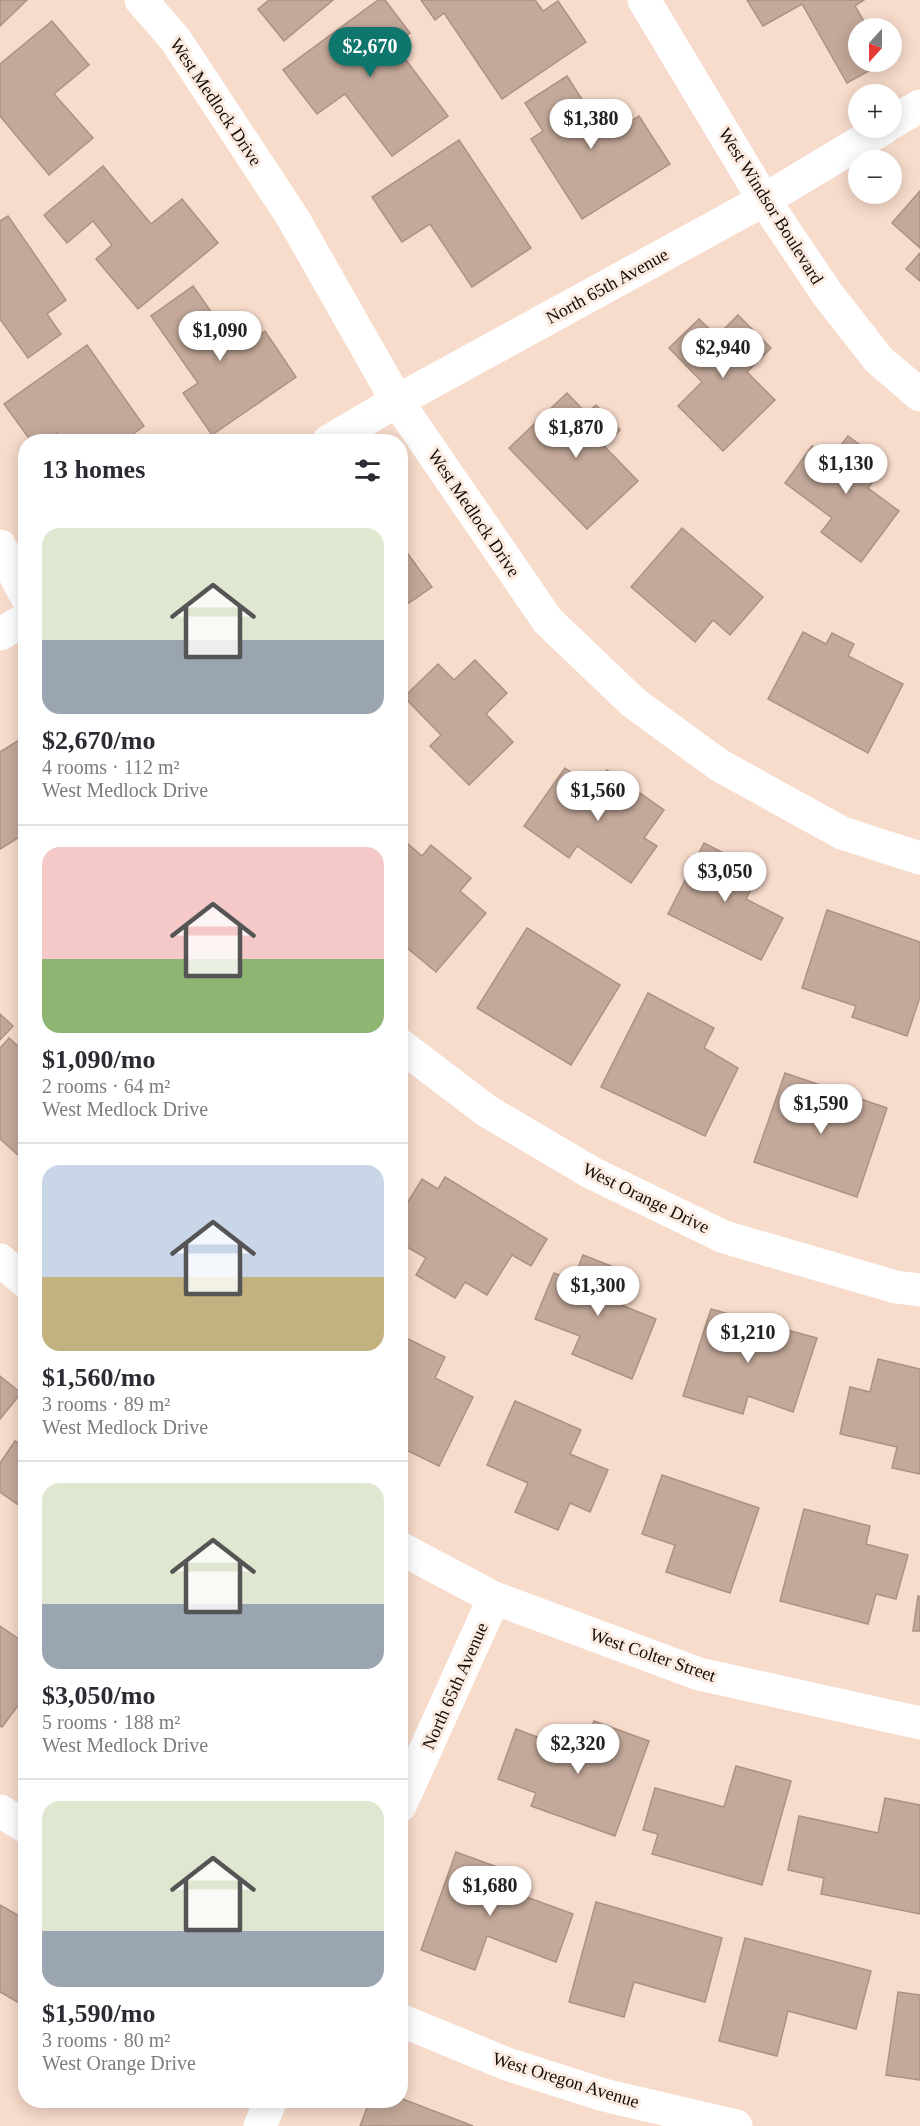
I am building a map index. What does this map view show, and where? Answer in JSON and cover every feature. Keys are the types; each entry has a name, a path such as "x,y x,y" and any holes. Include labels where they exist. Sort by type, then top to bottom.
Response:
{"street":[{"name":"West Medlock Drive","path":"141,0 175,39 293,218 397,401 548,621 634,703 719,765 842,833 920,858"},
{"name":"West Windsor Boulevard","path":"644,0 764,200 828,296 879,360 920,395"},
{"path":"902,117 920,106"},
{"name":"North 65th Avenue","path":"341,434 764,200 867,138"},
{"path":"0,546 18,581"},
{"path":"0,634 18,624"},
{"name":"West Orange Drive","path":"408,1051 487,1111 592,1173 724,1237 896,1287 920,1290"},
{"path":"0,1260 18,1275"},
{"name":"West Colter Street","path":"408,1552 494,1598 699,1674 920,1723"},
{"name":"North 65th Avenue","path":"408,1788 494,1598"},
{"path":"0,1811 18,1822"},
{"name":"West Oregon Avenue","path":"408,2023 507,2064 594,2092 702,2120 736,2126"},
{"path":"260,2126 268,2108"}],"building":[{"path":"0,0 27,0 0,26"},
{"path":"269,0 333,0 284,41 258,9"},
{"path":"378,0 385,0 410,33 394,44 448,116 392,156 345,94 317,114 283,70"},
{"path":"421,0 535,0 543,11 558,1 586,42 502,99 444,13 435,20"},
{"path":"747,0 864,0 855,6 862,18 848,18 848,72 867,72 847,83 802,4 763,26"},
{"path":"52,21 89,65 54,94 93,138 49,175 0,116 0,64"},
{"path":"567,76 606,137 639,116 670,164 582,219 531,139 543,131 525,103"},
{"path":"459,140 531,248 472,287 430,224 402,242 372,197"},
{"path":"103,166 151,224 182,199 218,243 138,309 96,259 112,245 93,221 67,243 44,215"},
{"path":"920,191 920,248 892,223"},
{"path":"8,216 66,300 47,314 61,334 28,358 0,319 0,221"},
{"path":"920,253 920,281 906,269"},
{"path":"193,286 238,350 265,331 296,377 211,434 183,393 198,383 151,316"},
{"path":"738,315 771,348 747,372 775,400 723,451 678,406 702,382 669,348 699,319 717,336"},
{"path":"87,345 144,426 133,434 26,434 4,404"},
{"path":"567,393 586,413 596,405 620,430 604,446 638,481 587,529 509,448"},
{"path":"848,436 886,464 868,488 899,511 861,562 821,532 832,518 785,483 812,446 830,459"},
{"path":"682,528 763,597 730,635 713,620 695,642 631,587"},
{"path":"408,554 432,587 408,604"},
{"path":"803,632 826,644 832,633 854,644 848,656 903,684 868,753 768,699"},
{"path":"475,660 507,693 486,714 513,742 469,785 430,746 441,735 408,701 408,693 438,664 454,680"},
{"path":"18,741 18,838 0,849 0,752"},
{"path":"565,768 594,788 607,770 664,810 644,838 657,846 631,883 577,846 569,858 524,826"},
{"path":"704,843 760,872 746,899 783,918 761,960 668,914"},
{"path":"408,844 422,856 431,845 471,878 460,891 486,913 436,972 408,949"},
{"path":"827,910 920,942 920,997 907,1036 852,1017 856,1006 802,988"},
{"path":"527,928 620,985 571,1065 477,1008"},
{"path":"648,993 714,1028 704,1048 738,1068 705,1136 601,1087"},
{"path":"0,1014 13,1026 0,1040"},
{"path":"9,1038 18,1046 18,1155 0,1139 0,1048"},
{"path":"785,1073 887,1108 857,1197 754,1162"},
{"path":"445,1177 547,1239 531,1266 512,1255 487,1295 465,1282 455,1298 416,1275 426,1258 408,1248 408,1202 422,1179 438,1189"},
{"path":"583,1255 629,1273 616,1303 656,1319 632,1379 572,1354 580,1336 535,1319 554,1273 573,1281"},
{"path":"711,1309 817,1338 793,1412 748,1396 743,1414 683,1396"},
{"path":"408,1339 445,1357 435,1378 473,1397 439,1466 408,1451"},
{"path":"878,1359 920,1369 920,1474 892,1468 897,1447 840,1434 850,1387 870,1392"},
{"path":"0,1376 18,1391 18,1397 0,1419"},
{"path":"515,1401 581,1430 570,1454 608,1470 590,1512 570,1503 558,1530 515,1512 528,1483 487,1465"},
{"path":"15,1441 18,1443 18,1504 0,1492 0,1463"},
{"path":"662,1475 759,1508 730,1593 666,1572 675,1545 642,1534"},
{"path":"804,1509 870,1526 866,1544 908,1555 896,1599 876,1594 868,1624 780,1601"},
{"path":"918,1596 920,1597 920,1631 913,1631"},
{"path":"0,1626 18,1638 18,1706 2,1727 0,1726"},
{"path":"594,1721 649,1741 615,1836 531,1806 536,1793 498,1779 516,1729 583,1754"},
{"path":"736,1766 791,1781 762,1885 652,1854 658,1834 643,1830 655,1788 724,1807"},
{"path":"885,1798 920,1805 920,1914 821,1894 824,1878 788,1870 799,1816 878,1833"},
{"path":"456,1852 508,1871 502,1888 573,1914 556,1962 487,1936 475,1970 421,1950"},
{"path":"596,1902 722,1938 705,2002 634,1982 624,2017 569,2002"},
{"path":"0,1905 18,1915 18,2002 0,1992"},
{"path":"745,1938 871,1971 856,2029 788,2011 777,2056 719,2041"},
{"path":"898,1992 920,1995 920,2080 886,2075"},
{"path":"408,2101 473,2126 360,2126 367,2108 408,2108"}]}
